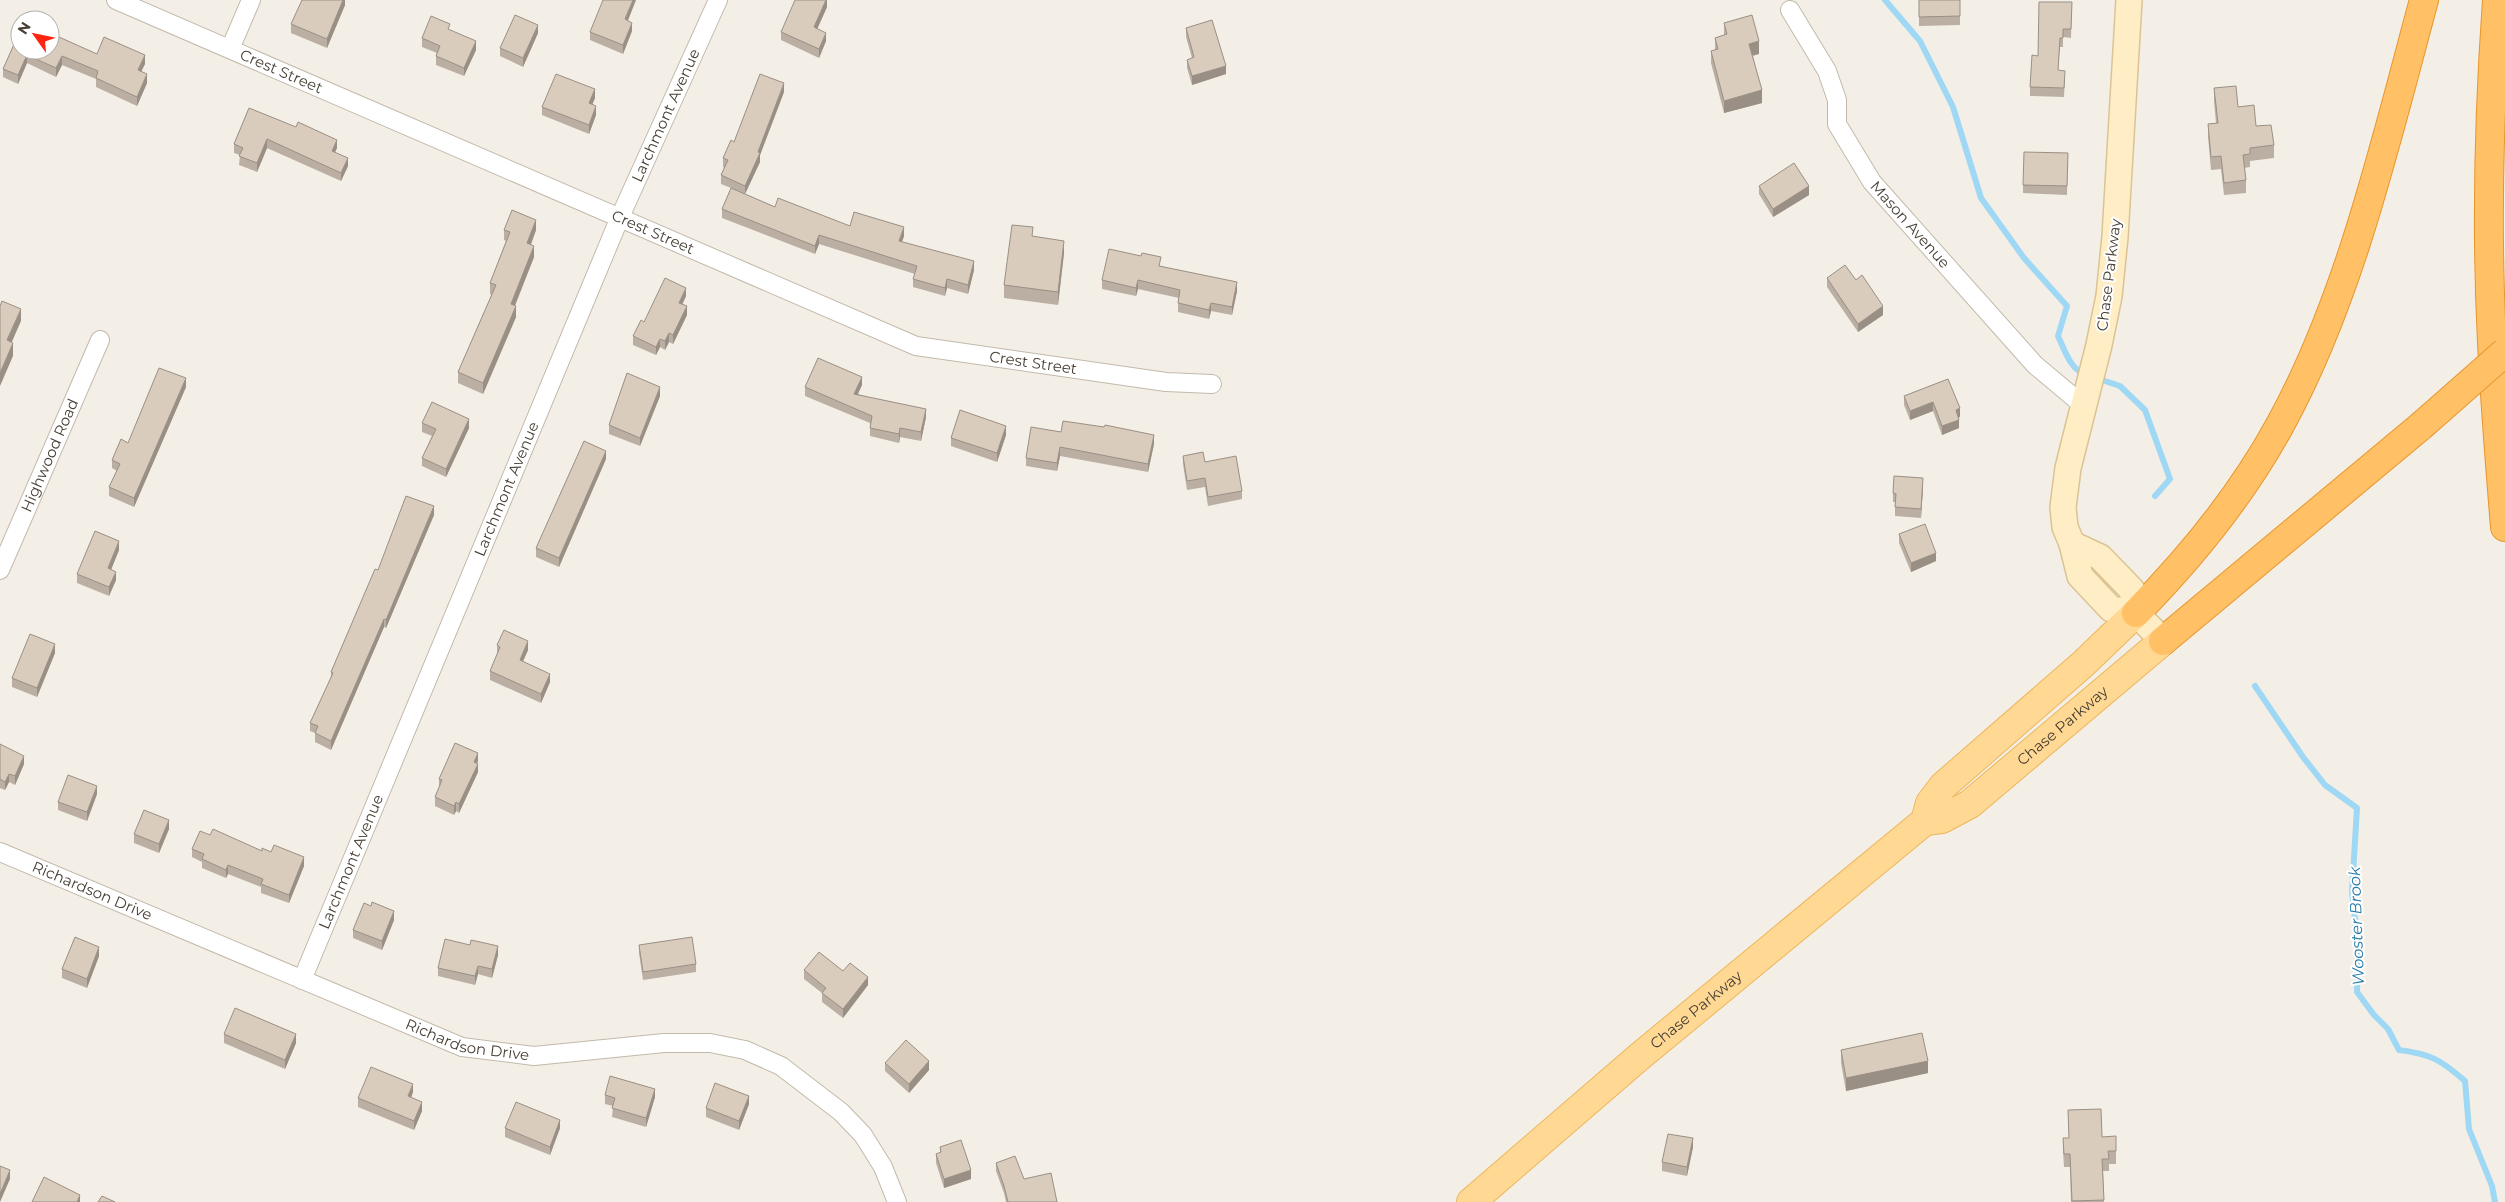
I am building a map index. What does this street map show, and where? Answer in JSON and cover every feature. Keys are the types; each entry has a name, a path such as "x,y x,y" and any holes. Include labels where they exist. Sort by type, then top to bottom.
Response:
{"highway":[{"path":"2136,613 2178,569 2234,499 2272,441 2299,388 2332,307 2355,241 2424,0"},
{"path":"2497,0 2490,142 2490,245 2492,350 2505,528"},
{"path":"2163,642 2421,426 2505,352"}],"main road":[{"name":"Chase Parkway","path":"2130,0 2112,270 2104,323 2064,490 2064,522 2080,576 2112,609 2136,613"},
{"name":"Chase Parkway","path":"1471,1202 1639,1057 1925,821 1930,803 1943,786 2083,664 2136,613"},
{"path":"2136,613 2163,642"},
{"name":"Chase Parkway","path":"1925,821 1942,820 1970,804 2163,642"}],"street":[{"name":"Crest Street","path":"116,0 916,346 1166,382 1212,384"},
{"path":"230,49 251,0"},
{"name":"Larchmont Avenue","path":"302,980 620,217 718,0"},
{"name":"Mason Avenue","path":"1790,10 1827,71 1837,100 1837,124 1872,182 2035,365 2084,406"},
{"name":"Highwood Road","path":"0,570 100,340"},
{"name":"Richardson Drive","path":"0,852 462,1047 534,1056 664,1043 710,1043 745,1050 781,1066 841,1112 863,1135 884,1167 897,1202"}],"building":[{"path":"302,0 343,0 327,39 291,24"},
{"path":"603,0 633,0 625,19 632,23 623,45 590,32"},
{"path":"795,0 826,0 814,27 826,33 819,49 781,32"},
{"path":"1919,0 1960,0 1960,16 1919,17"},
{"path":"2039,2 2072,2 2071,29 2063,29 2063,38 2060,38 2058,70 2065,71 2064,88 2030,87 2032,55 2038,56"},
{"path":"515,15 538,25 523,58 500,48"},
{"path":"1752,15 1759,41 1749,44 1762,90 1724,101 1711,51 1718,49 1715,38 1727,34 1724,23"},
{"path":"431,16 450,24 448,29 476,41 464,68 436,56 440,46 422,38"},
{"path":"1212,20 1226,66 1192,76 1187,60 1194,57 1186,28"},
{"path":"60,37 97,54 104,37 145,55 138,70 147,74 137,97 96,78 98,71 62,56 60,60"},
{"path":"10,53 10,60 25,60 18,75 3,69"},
{"path":"38,60 60,60 56,68"},
{"path":"556,74 595,89 589,103 596,106 589,125 542,107"},
{"path":"760,74 784,83 758,152 760,153 745,186 721,175 728,160 723,158 731,140 734,142"},
{"path":"2236,86 2238,107 2254,105 2256,126 2271,125 2274,145 2250,148 2250,154 2243,155 2246,180 2224,183 2221,156 2211,157 2208,124 2218,123 2214,88"},
{"path":"249,108 296,127 298,122 337,140 332,151 348,158 341,173 267,139 257,163 239,156 243,148 234,144"},
{"path":"2024,152 2068,153 2067,186 2023,185"},
{"path":"1794,163 1809,186 1773,209 1759,186"},
{"path":"731,188 775,207 778,198 850,226 854,212 904,227 899,241 974,261 968,285 947,279 945,288 913,279 917,266 819,235 815,246 722,209"},
{"path":"512,210 536,220 527,243 534,246 511,304 516,306 483,383 458,372 496,285 490,283 510,232 504,230"},
{"path":"1012,225 1033,227 1032,236 1064,241 1058,292 1004,285"},
{"path":"1109,249 1141,256 1142,253 1161,257 1159,266 1237,282 1232,307 1211,303 1209,310 1178,303 1180,290 1138,280 1136,288 1102,280"},
{"path":"1845,265 1856,280 1862,275 1883,306 1858,324 1827,278"},
{"path":"665,278 686,288 679,303 687,306 673,335 669,333 665,341 660,339 656,347 633,336 641,320 644,322"},
{"path":"2,301 21,309 7,340 13,343 0,373 0,306"},
{"path":"818,358 862,377 854,394 926,409 921,432 900,428 899,434 870,428 872,416 805,387"},
{"path":"159,368 186,378 134,498 109,487 120,464 112,460 121,439 128,443"},
{"path":"627,373 660,387 640,438 609,425"},
{"path":"1948,379 1960,408 1956,410 1959,420 1942,426 1933,402 1910,411 1904,396"},
{"path":"432,402 469,419 446,469 422,458 436,429 422,423"},
{"path":"960,410 1006,426 997,453 951,438"},
{"path":"1063,421 1104,427 1105,425 1154,435 1148,464 1060,447 1057,463 1026,458 1031,427 1061,432"},
{"path":"584,441 606,451 559,558 536,548"},
{"path":"1203,452 1205,462 1236,456 1242,491 1208,497 1205,478 1187,481 1183,456"},
{"path":"1894,476 1923,478 1921,509 1895,507 1896,494 1893,493"},
{"path":"406,496 434,506 386,620 384,619 331,741 315,733 318,726 310,723 333,673 331,672 375,569 378,570"},
{"path":"1925,524 1936,553 1911,563 1899,534"},
{"path":"95,531 119,541 108,568 116,572 109,587 77,574"},
{"path":"504,630 528,641 520,660 550,674 541,694 490,671 500,647 497,645"},
{"path":"30,634 55,644 37,688 12,678"},
{"path":"455,743 478,753 474,762 478,764 459,804 456,802 454,806 435,797 442,780 439,779"},
{"path":"0,744 24,756 15,776 9,774 5,782 0,779"},
{"path":"68,775 97,786 87,812 58,802"},
{"path":"144,810 169,820 159,844 134,834"},
{"path":"213,829 262,851 262,848 271,852 274,845 304,857 289,895 261,884 263,879 228,865 226,870 202,859 204,854 192,849 200,831 210,835"},
{"path":"372,902 394,911 382,941 353,930 364,903 371,906"},
{"path":"75,937 99,947 87,979 62,969"},
{"path":"692,937 696,964 643,972 639,945"},
{"path":"445,939 470,945 471,940 498,946 492,969 478,966 475,976 438,968"},
{"path":"819,952 843,971 850,963 868,977 843,1009 822,993 826,988 804,970"},
{"path":"235,1008 296,1034 285,1060 224,1034"},
{"path":"1922,1033 1928,1061 1846,1078 1841,1050"},
{"path":"906,1040 929,1061 909,1084 885,1063"},
{"path":"371,1067 413,1084 408,1096 422,1102 414,1121 358,1098"},
{"path":"610,1076 655,1089 646,1118 612,1108 615,1098 605,1095"},
{"path":"715,1083 749,1096 739,1121 706,1108"},
{"path":"516,1102 560,1120 550,1147 505,1128"},
{"path":"2101,1109 2102,1137 2116,1136 2116,1151 2108,1151 2109,1159 2102,1159 2104,1200 2072,1201 2070,1154 2064,1154 2063,1138 2069,1138 2068,1110"},
{"path":"1668,1134 1693,1138 1687,1167 1662,1162"},
{"path":"961,1140 971,1170 944,1179 936,1154 941,1152 940,1147"},
{"path":"1015,1156 1024,1179 1051,1173 1057,1202 1008,1202 996,1163"},
{"path":"0,1166 10,1170 0,1194"},
{"path":"44,1177 80,1195 77,1202 32,1202"},
{"path":"102,1196 115,1202 98,1202"}],"waterway":[{"name":"Wooster Brook","path":"1885,0 1920,41 1953,107 1981,198 2024,258 2067,306 2058,336 2072,364 2086,375"},
{"name":"Wooster Brook","path":"2096,378 2120,386 2145,410 2170,479 2155,496"},
{"name":"Wooster Brook","path":"2255,686 2303,757 2325,785 2357,808 2352,891 2358,948 2357,992 2374,1015 2388,1029 2399,1050 2435,1059 2465,1081 2469,1129 2492,1186 2495,1202"}]}
